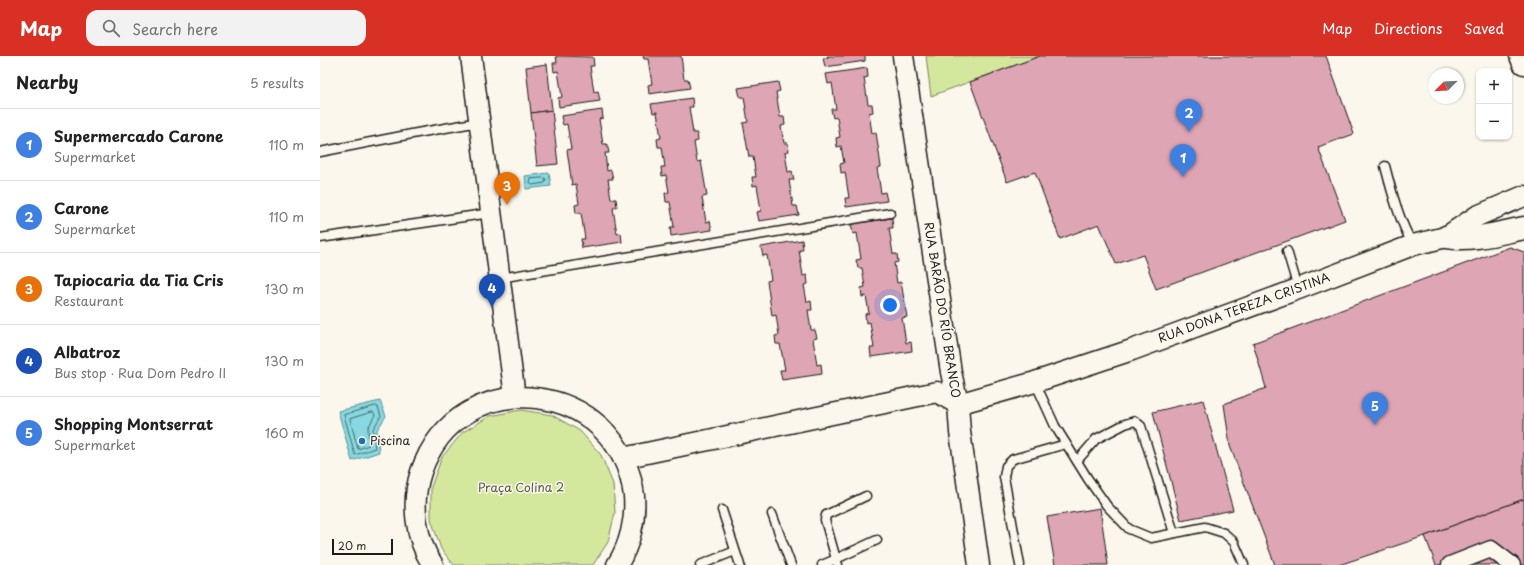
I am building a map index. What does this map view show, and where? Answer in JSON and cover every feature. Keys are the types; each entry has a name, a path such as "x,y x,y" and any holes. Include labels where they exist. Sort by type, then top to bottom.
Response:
{"main road":[{"path":"1521,56 1524,63"},
{"path":"1446,236 1459,239 1524,228"}],"street":[{"path":"471,56 515,397"},
{"name":"RUA BARÃO DO RÍO BRANCO","path":"903,56 951,372 958,404 960,432 979,565"},
{"name":"RUA DONA TEREZA CRISTINA","path":"958,404 1035,382 1132,350 1413,245 1446,236 1477,216 1524,196"},
{"path":"623,458 937,392 958,404"},
{"path":"433,565 423,546 415,513 418,479 431,448 441,435 458,420 482,405 498,400 528,396 553,400 580,412 605,432 615,444 623,458 629,472 632,487 634,518 631,534 626,548 617,565"},
{"path":"1450,565 1490,549 1513,565 1524,560"}],"lane":[{"path":"320,152 480,122"},
{"path":"1385,166 1399,213 1413,245"},
{"path":"320,238 491,212"},
{"path":"500,278 890,213"},
{"path":"1287,251 1298,289"},
{"path":"1035,382 1054,426 1077,462 1107,506 1129,529 1151,538 1205,527 1224,532 1234,542 1244,565"},
{"path":"1077,462 1096,439 1125,424 1135,421 1141,426 1174,533"},
{"path":"1020,565 1004,477 1006,466 1013,459 1066,444"},
{"path":"837,562 825,520 826,514 866,496"},
{"path":"722,510 740,565"},
{"path":"772,514 791,565"},
{"path":"822,565 837,562 877,540"},
{"path":"700,565 736,551"}],"green space":[{"path":"926,56 1040,56 931,96"},
{"name":"Praça Colina 2","path":"521,410 552,415 580,431 601,455 613,484 615,513 608,542 593,565 454,565 441,549 431,519 431,487 442,457 463,432 490,416"}],"water":[{"path":"549,173 551,186 526,189 525,176"},
{"name":"Piscina","path":"380,401 386,416 377,430 379,452 352,461 338,411"}],"building":[{"path":"556,56 593,57 594,66 590,66 594,92 598,91 600,101 559,107 558,98 562,97 558,71 554,72 553,63 557,63"},
{"path":"643,56 681,56 684,79 688,79 690,88 649,94 648,85 652,84 648,59 644,59"},
{"path":"827,56 865,56 865,61 825,67 823,58 828,58"},
{"path":"1040,56 1326,56 1354,134 1318,147 1345,220 1156,289 1143,255 1116,264 1099,224 1060,239 1035,172 1007,182 970,82"},
{"path":"547,64 552,110 531,113 526,67"},
{"path":"867,68 868,77 864,78 868,104 872,104 873,112 869,113 872,133 876,132 881,167 877,168 881,193 885,192 887,201 846,207 845,198 849,198 845,172 841,173 840,164 844,163 841,146 837,147 836,138 840,137 837,117 833,118 831,109 836,109 832,83 828,84 826,74"},
{"path":"778,82 780,91 776,92 780,117 784,117 785,125 781,126 784,143 788,143 789,151 785,152 788,172 792,171 794,180 789,180 793,206 797,206 799,215 759,221 757,212 761,211 757,185 753,186 752,177 756,177 753,157 749,157 743,123 748,122 744,97 740,97 738,88"},
{"path":"692,98 693,107 689,107 693,133 697,133 698,141 694,142 697,162 701,161 707,196 702,197 706,222 710,221 712,230 671,236 670,227 674,227 670,202 666,202 665,193 669,192 666,175 662,176 661,167 665,167 662,147 658,147 657,139 661,138 657,112 653,113 651,104"},
{"path":"552,110 558,164 537,166 531,113"},
{"path":"602,110 603,118 599,119 603,144 607,144 609,153 605,153 607,171 611,170 613,179 608,179 611,199 616,199 617,207 613,208 617,234 621,233 622,242 582,248 581,239 585,239 581,213 576,213 575,205 579,204 576,184 572,185 567,150 571,149 567,124 563,125 561,116"},
{"path":"892,218 893,228 889,228 893,254 897,254 898,262 894,263 897,283 901,282 907,317 902,318 906,343 911,342 912,351 871,357 870,348 874,348 870,322 866,323 865,314 869,313 866,296 862,297 861,288 865,287 862,268 858,268 856,260 861,259 857,233 853,234 851,224"},
{"path":"802,240 803,250 799,250 803,276 807,275 808,284 804,285 807,302 811,301 812,310 808,310 811,330 815,330 817,338 813,339 817,365 821,364 822,374 782,380 780,370 785,370 780,344 776,344 775,336 779,335 776,315 772,316 767,281 771,280 767,255 763,256 761,247"},
{"path":"1510,247 1524,252 1524,499 1425,536 1339,565 1275,565 1230,446 1224,404 1266,388 1253,343"},
{"path":"1203,400 1233,510 1181,520 1153,412"},
{"path":"1524,499 1524,565 1436,565 1425,536"},
{"path":"1100,508 1108,565 1055,565 1047,517"}],"place":[{"name":"Carone","path":"1189,132"},
{"name":"Supermercado Carone","path":"1183,177"},
{"name":"Tapiocaria da Tia Cris","path":"507,205"},
{"name":"Albatroz","path":"492,307"},
{"name":"Shopping Montserrat","path":"1375,425"},
{"name":"Piscina","path":"362,441"}]}
